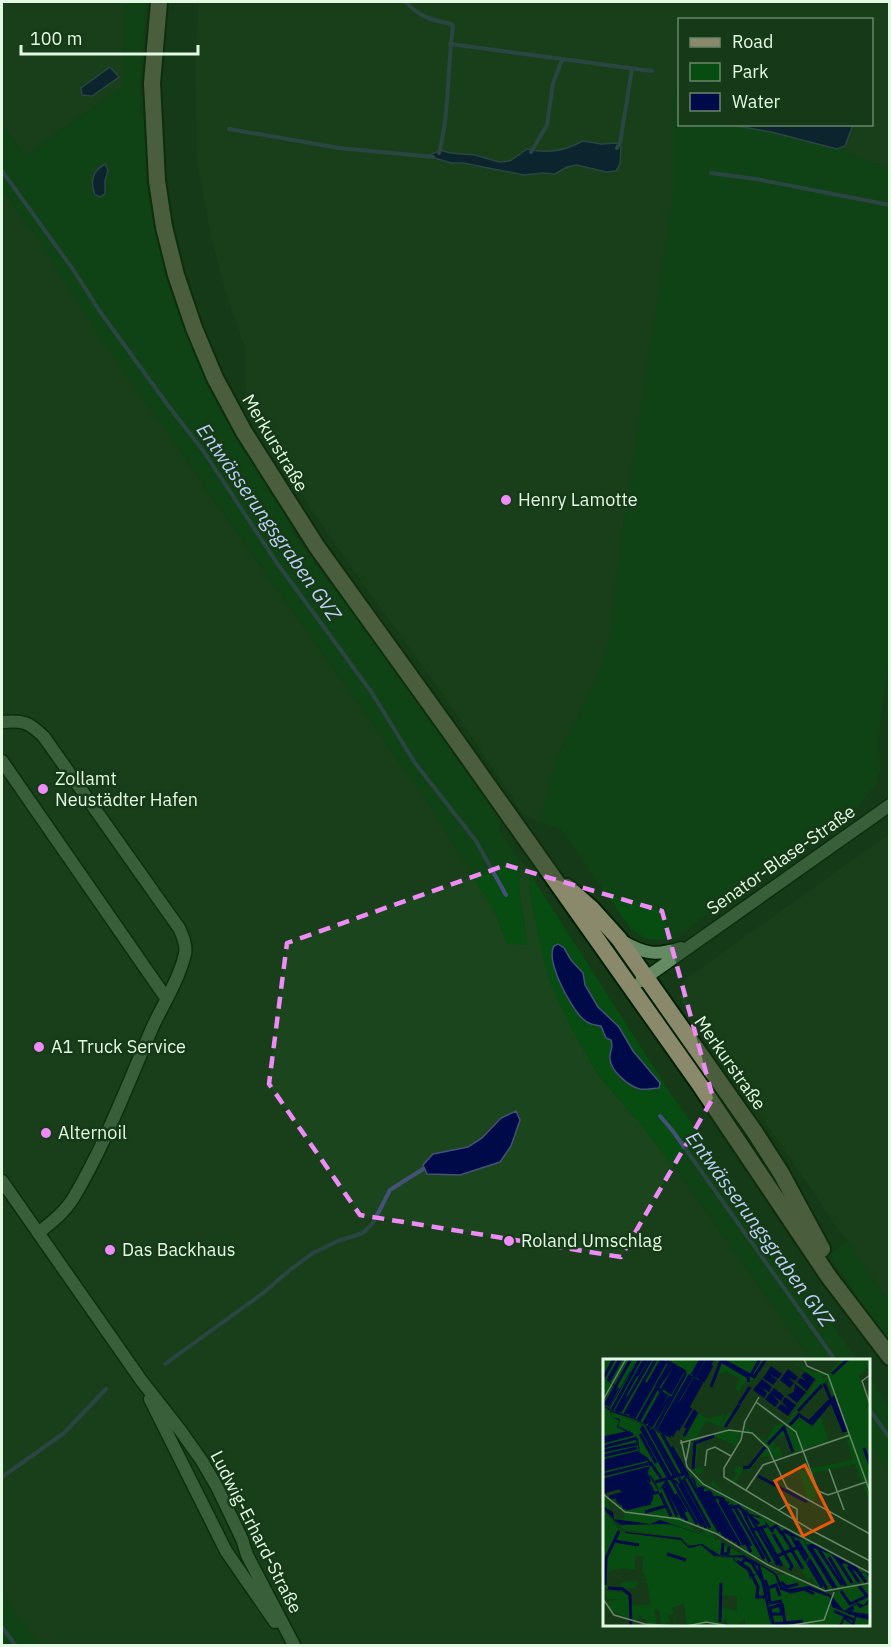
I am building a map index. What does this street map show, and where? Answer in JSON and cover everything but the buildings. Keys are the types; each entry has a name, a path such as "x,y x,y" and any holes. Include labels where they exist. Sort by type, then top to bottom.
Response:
{"street":[{"name":"Merkurstraße","path":"159,2 152,83 157,181 164,227 176,275 194,328 215,378 244,432 316,547 447,727 743,1147 829,1277 890,1357"},
{"path":"2,722 19,720 33,726 45,737 179,928 184,938 186,951 182,967 99,1149 73,1199 59,1216 38,1233"},
{"path":"2,761 166,998"},
{"name":"Senator-Blase-Straße","path":"631,989 890,805"},
{"name":"Merkurstraße","path":"526,841 554,874 592,909 619,939 781,1173 870,1330"},
{"name":"Senator-Blase-Straße","path":"619,939 652,954 666,953 694,944"},
{"name":"Ludwig-Erhard-Straße","path":"2,1181 141,1380 180,1430 217,1487 242,1539 247,1555 294,1645"},
{"name":"Ludwig-Erhard-Straße","path":"141,1380 226,1551 273,1620 294,1645"}],"highlighted area":[{"path":"506,865 662,911 713,1098 621,1257 360,1215 269,1084 287,943"}],"shaded area":[{"path":"2,2 126,2 123,26 124,86 25,156 2,123"},
{"path":"199,2 889,2 889,169 844,152 853,126 873,126 873,18 678,18 678,80 673,107 673,198 624,520 609,644 593,687 556,759 540,822 524,815 443,694 344,557 282,465 246,401 245,347 227,296 212,241 197,162 195,59"},
{"path":"2,189 187,462 426,800 496,914 507,944 527,944 519,887 520,860 529,872 531,901 570,1026 599,1076 649,1134 689,1187 810,1359 603,1359 603,1626 870,1626 870,1444 889,1472 889,1645 38,1645 2,1594"},
{"path":"889,834 889,1302 680,998 686,979"}],"green space":[{"path":"126,2 146,2 140,87 141,113 147,123 155,203 235,430 291,522 293,533 331,586 341,591 503,819 500,822 500,832 520,860 519,887 527,945 507,944 496,914 426,800 98,335 36,236 2,189 2,123 25,156 124,86 123,26"},
{"path":"678,80 678,126 853,126 844,152 890,169 890,651 877,746 881,768 876,784 859,806 838,824 671,940 646,939 630,928 561,829 540,822 556,759 593,687 609,644 624,520 673,198 673,107"},
{"path":"529,872 669,1091 856,1359 810,1359 689,1187 649,1134 599,1076 570,1026 548,978 531,901"},
{"path":"847,1241 889,1302 889,1345 830,1255"},
{"path":"870,1378 889,1407 889,1472 870,1444"},
{"path":"2,1593 39,1645 5,1645 2,1640"}],"water":[{"path":"110,67 119,77 92,96 82,95 81,88"},
{"path":"737,126 853,126 845,146 837,149 771,132"},
{"path":"583,141 601,144 616,143 621,146 620,164 616,171 606,172 577,165 567,167 555,174 524,175 463,163 451,163 428,156 440,150 475,155 499,162 510,161 527,149 556,151"},
{"path":"105,164 108,170 105,194 100,197 95,195 93,181 97,170"},
{"path":"558,944 564,948 583,973 585,985 598,1007 619,1027 633,1051 660,1083 659,1088 642,1089 630,1085 613,1068 610,1059 611,1040 606,1038 601,1026 589,1023 578,1013 556,973 552,953 554,946"},
{"path":"516,1111 520,1120 511,1146 500,1162 460,1175 427,1174 423,1165 433,1154 468,1147 482,1138 501,1118"}],"waterway":[{"path":"406,2 421,14 453,26 447,106 439,153"},
{"path":"450,44 652,71"},
{"path":"531,152 547,125 553,83 562,60"},
{"path":"617,148 620,143 632,69"},
{"path":"229,129 339,148 433,157"},
{"name":"Entwässerungsgraben GVZ","path":"2,171 72,268 101,313 202,449 277,563 372,693 415,763 476,841 506,895"},
{"path":"711,173 756,179 890,205"},
{"name":"Entwässerungsgraben GVZ","path":"660,1116 834,1359"},
{"path":"165,1364 262,1294 313,1253 338,1241 363,1233 373,1223 390,1190 423,1169"},
{"path":"2,1477 64,1433 106,1389"},
{"name":"Entwässerungsgraben GVZ","path":"870,1411 890,1438"},
{"name":"Entwässerungsgraben GVZ","path":"2,1627 16,1646"}],"place":[{"name":"Henry Lamotte","path":"506,500"},
{"name":"Zollamt Neustädter Hafen","path":"43,789"},
{"name":"A1 Truck Service","path":"39,1047"},
{"name":"Alternoil","path":"46,1133"},
{"name":"Roland Umschlag","path":"509,1241"},
{"name":"Das Backhaus","path":"110,1250"}]}
